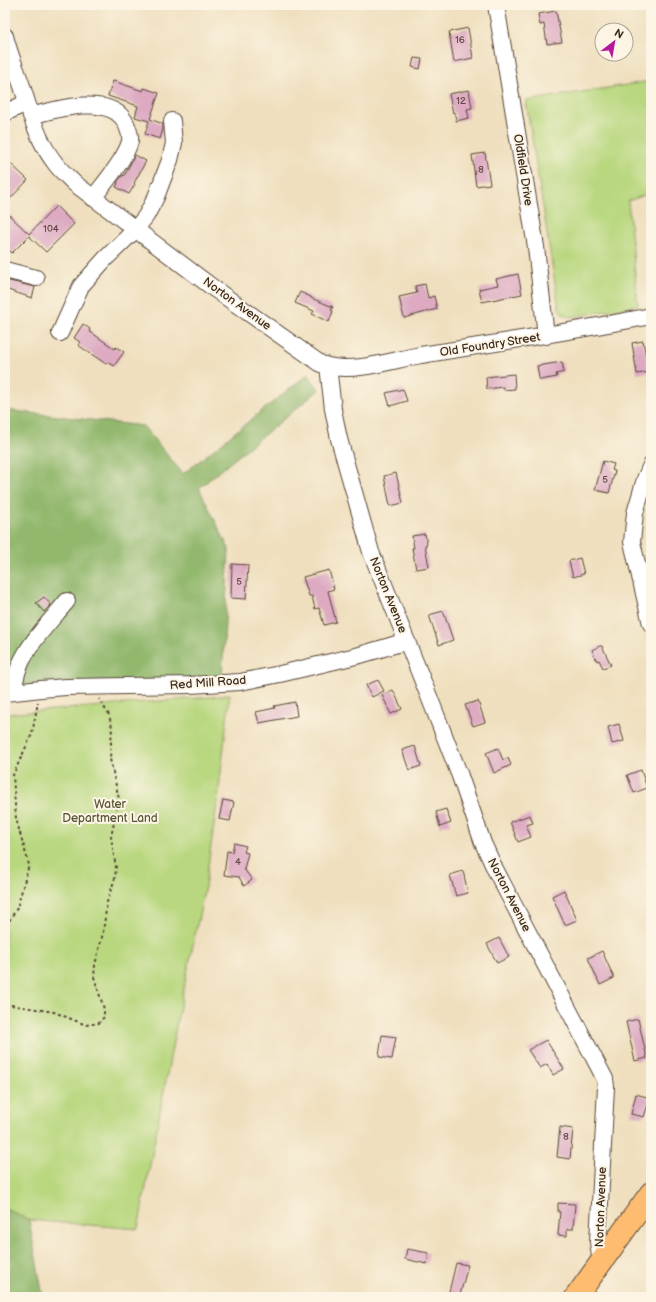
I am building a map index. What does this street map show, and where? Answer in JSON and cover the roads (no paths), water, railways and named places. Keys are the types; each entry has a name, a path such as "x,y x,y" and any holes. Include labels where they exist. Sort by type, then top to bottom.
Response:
{"highway":[{"path":"576,1297 651,1193"}],"street":[{"name":"Oldfield Drive","path":"496,5 536,247 546,336"},
{"name":"Norton Avenue","path":"5,36 29,110 44,146 55,163 74,183 135,230 290,342 321,364 328,366 333,409 339,439 371,552 460,776 483,843 495,869 605,1079 606,1087 598,1242 601,1263"},
{"path":"5,113 76,106 96,106 107,108 122,117 129,132 130,140 128,148 93,198"},
{"path":"60,333 81,286 105,259 135,230 146,216 156,197 170,160 174,143 172,121"},
{"path":"5,270 36,278"},
{"name":"Old Foundry Street","path":"328,366 337,368 360,367 546,336 651,316"},
{"path":"651,465 645,479 636,513 632,542 651,624"},
{"path":"10,693 24,658 32,644 67,601"},
{"name":"Red Mill Road","path":"10,693 40,689 91,686 172,686 240,682 360,655 407,641"}],"park label":[{"name":"Water Department Land","path":"110,811"}]}
